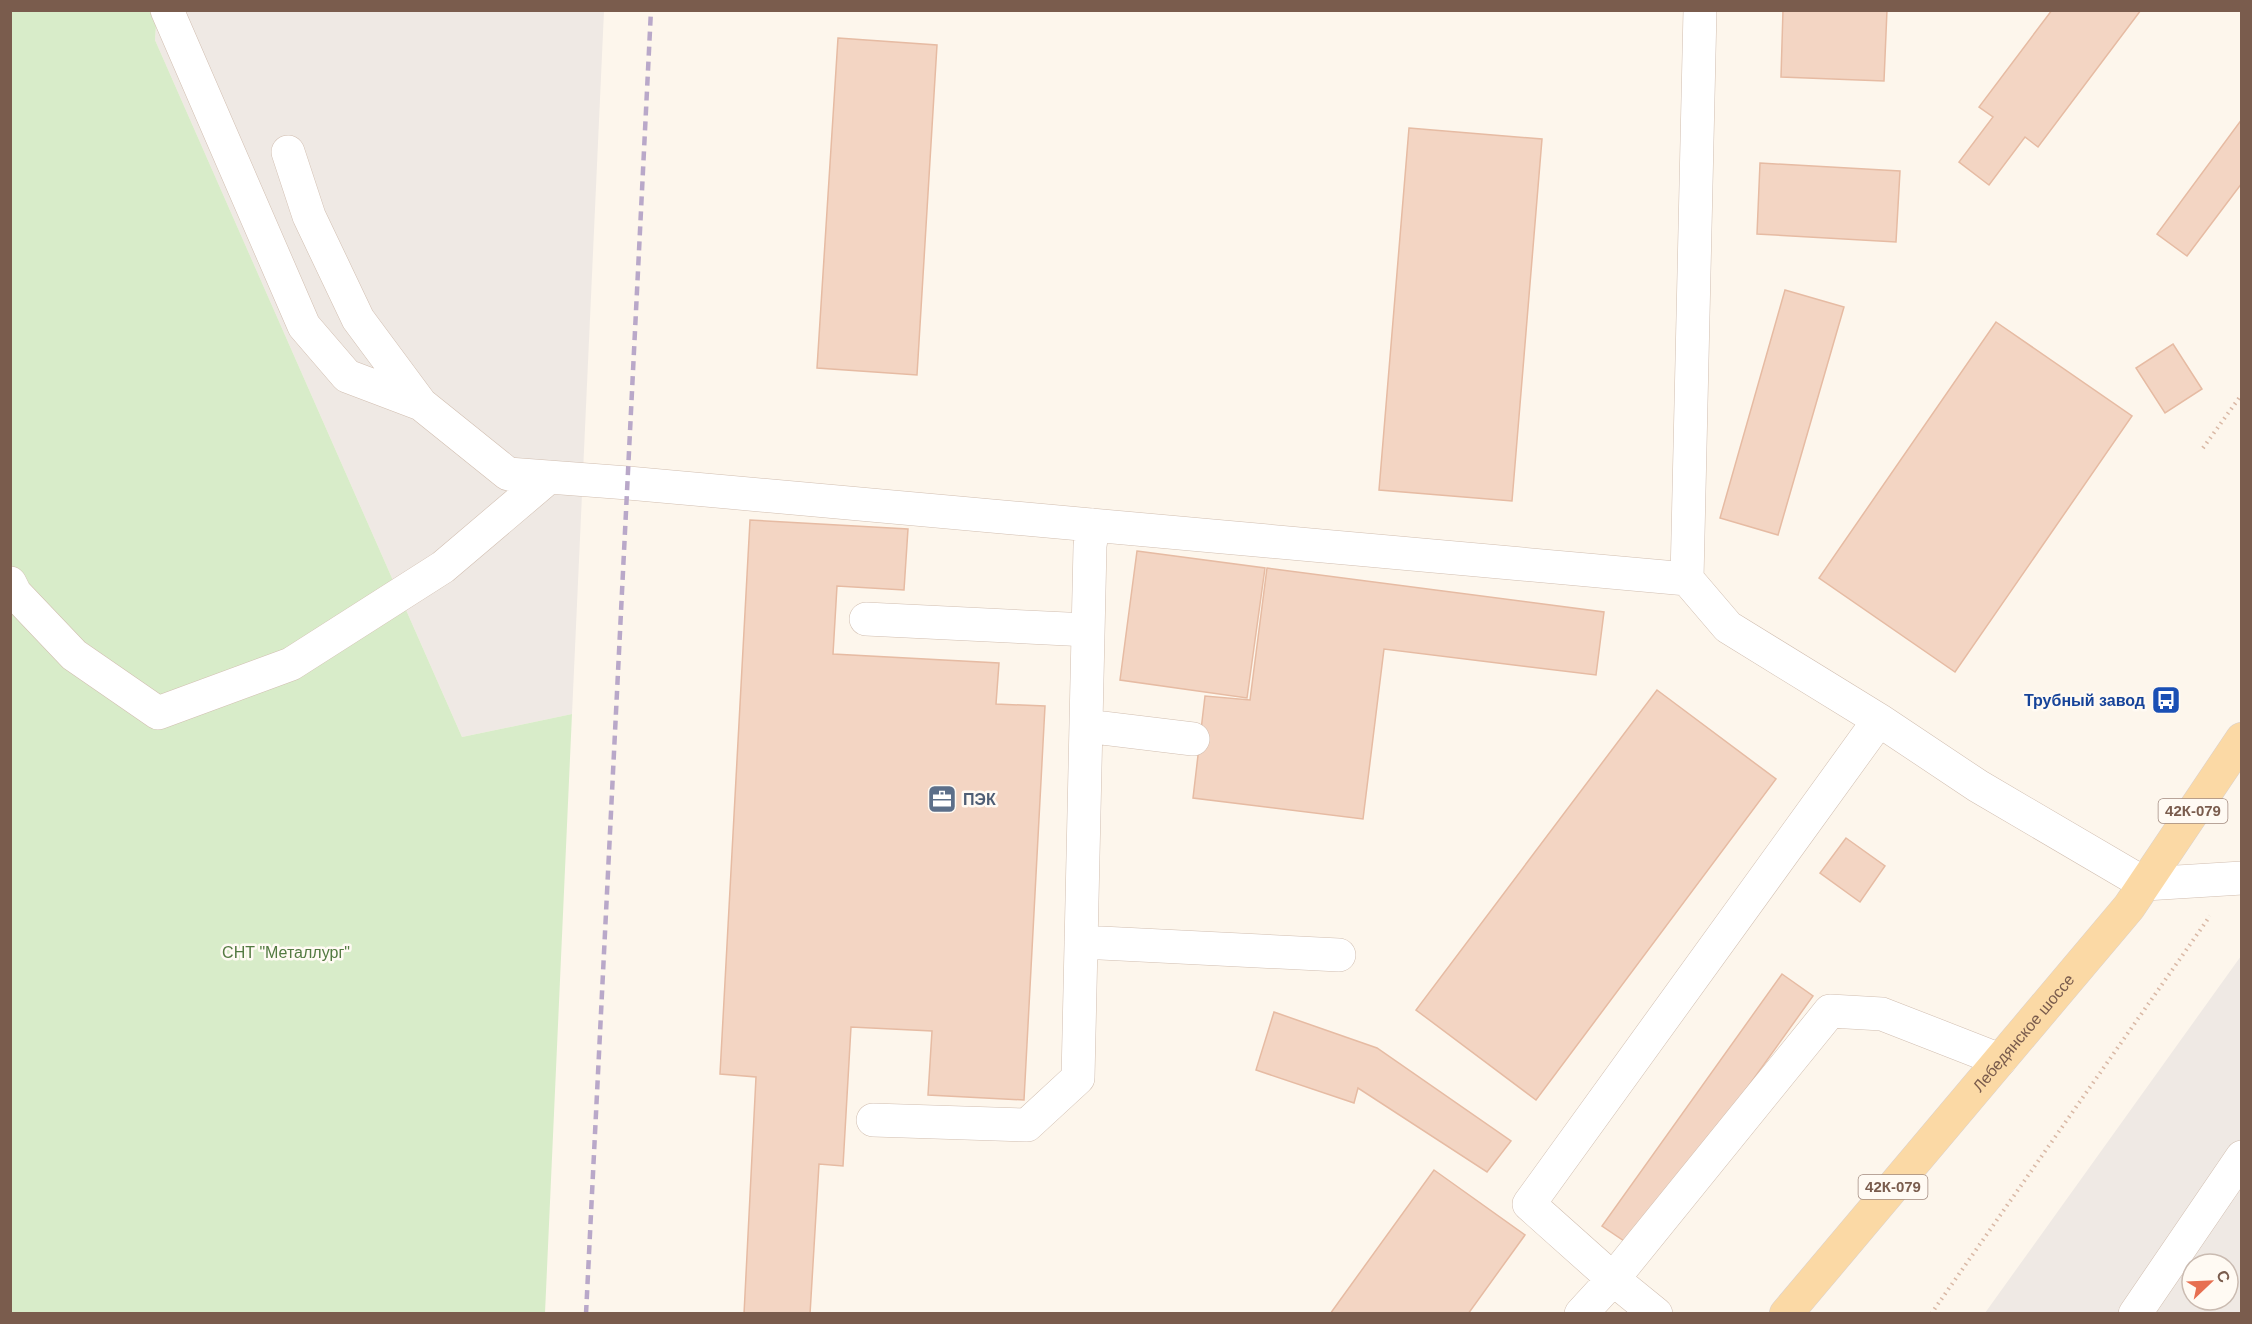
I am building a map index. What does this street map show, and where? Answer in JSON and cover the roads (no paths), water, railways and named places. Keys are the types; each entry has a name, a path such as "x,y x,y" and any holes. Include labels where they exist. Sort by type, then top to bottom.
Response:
{"main road":[{"name":"Лебедянское шоссе","path":"1786,1314 2130,906 2241,739"}],"lane":[{"path":"167,10 304,326 347,376 421,404"},
{"path":"1700,10 1687,579 1728,627 1879,720 1978,786 2145,884 2239,878"},
{"path":"288,152 309,216 358,319 421,404 508,474 1687,579"},
{"path":"10,583 15,593 74,655 158,713 291,664 443,567 549,477"},
{"path":"873,1120 1027,1125 1078,1078 1090,546 1094,525"},
{"path":"866,619 1088,630"},
{"path":"1656,1314 1529,1204 1879,720"},
{"path":"1086,726 1193,739"},
{"path":"1081,942 1339,955"},
{"path":"1581,1314 1613,1279 1830,1011 1882,1014 2000,1060"},
{"path":"2135,1314 2241,1157"}],"railway":[{"path":"586,1314 651,10"}],"place":[{"name":"Трубный завод","path":"2166,700"},
{"name":"ПЭК","path":"942,799"}],"park label":[{"name":"СНТ \"Металлург\"","path":"286,952"}]}
